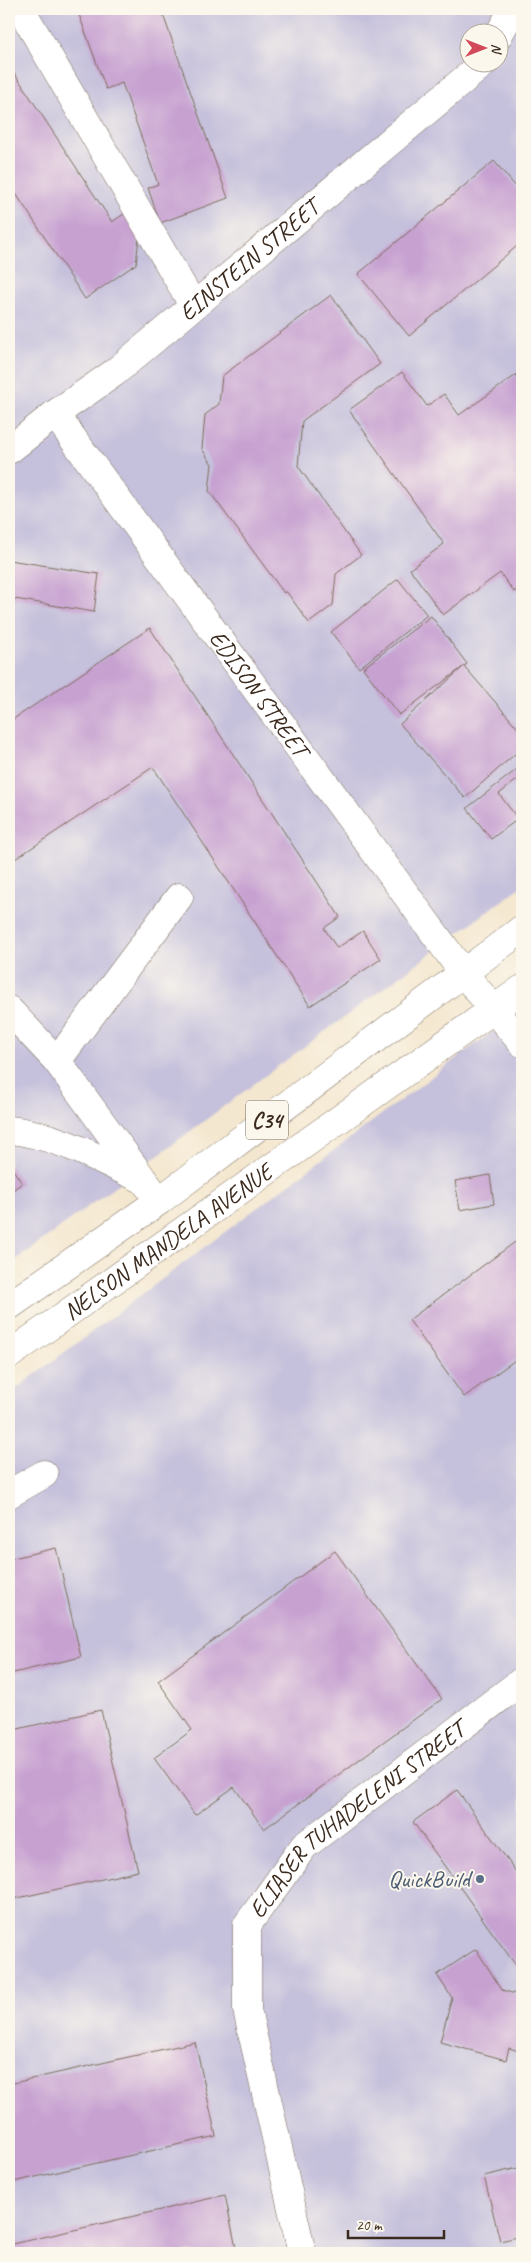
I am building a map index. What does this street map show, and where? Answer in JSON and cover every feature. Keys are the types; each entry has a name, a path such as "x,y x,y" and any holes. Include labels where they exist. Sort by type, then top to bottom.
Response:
{"street":[{"path":"21,9 193,305"},
{"path":"505,22 512,9"},
{"name":"EINSTEIN STREET","path":"9,450 55,414 114,373 473,72"},
{"name":"EDISON STREET","path":"55,414 464,974 522,1043"},
{"path":"57,1061 179,897"},
{"name":"NELSON MANDELA AVENUE","path":"9,1306 159,1201 522,929"},
{"name":"NELSON MANDELA AVENUE","path":"9,1355 522,989"},
{"path":"9,1010 57,1061 159,1201"},
{"path":"9,1130 29,1132 85,1152 142,1178"},
{"path":"9,1494 44,1474"},
{"name":"ELIASER TUHADELENI STREET","path":"302,2253 247,2010 247,1925 304,1846 522,1681"}],"shaded area":[{"path":"9,9 522,9 522,886 9,1265"},
{"path":"522,1009 522,2253 9,2253 9,1394"}],"building":[{"path":"77,9 161,9 228,198 160,223 148,188 158,184 122,83 106,89"},
{"path":"9,65 112,222 124,214 139,237 136,264 85,299 9,183"},
{"path":"494,161 522,194 522,242 409,336 358,274"},
{"path":"331,295 380,364 302,421 298,466 361,555 336,574 333,605 309,623 286,591 284,593 209,491 212,464 202,449 205,415 219,404 222,376"},
{"path":"522,371 522,586 514,592 500,573 443,615 410,569 444,544 349,410 402,372 427,406 444,394 459,415"},
{"path":"9,560 99,574 94,612 9,598"},
{"path":"398,579 427,615 359,668 331,632"},
{"path":"431,616 467,664 399,715 363,668"},
{"path":"150,628 340,917 324,928 337,948 363,931 381,959 310,1006 153,767 9,863 9,722"},
{"path":"464,666 522,733 522,748 465,798 400,724"},
{"path":"520,767 522,776 499,794 518,819 491,839 467,808"},
{"path":"9,1164 22,1183 9,1193"},
{"path":"490,1175 494,1204 460,1210 455,1181"},
{"path":"522,1237 522,1355 464,1397 409,1320"},
{"path":"56,1548 81,1657 9,1674 9,1559"},
{"path":"335,1551 442,1699 264,1829 234,1787 195,1815 154,1758 192,1730 158,1681"},
{"path":"101,1710 138,1871 9,1900 9,1731"},
{"path":"457,1790 522,1880 522,1974 413,1822"},
{"path":"476,1949 502,1990 522,1996 522,2052 509,2048 506,2060 440,2042 452,1998 437,1975"},
{"path":"195,2042 216,2136 9,2183 9,2084"},
{"path":"522,2167 522,2236 500,2241 484,2176"},
{"path":"225,2195 237,2253 9,2253 9,2245"}],"place":[{"name":"QuickBuild","path":"480,1879"}]}
